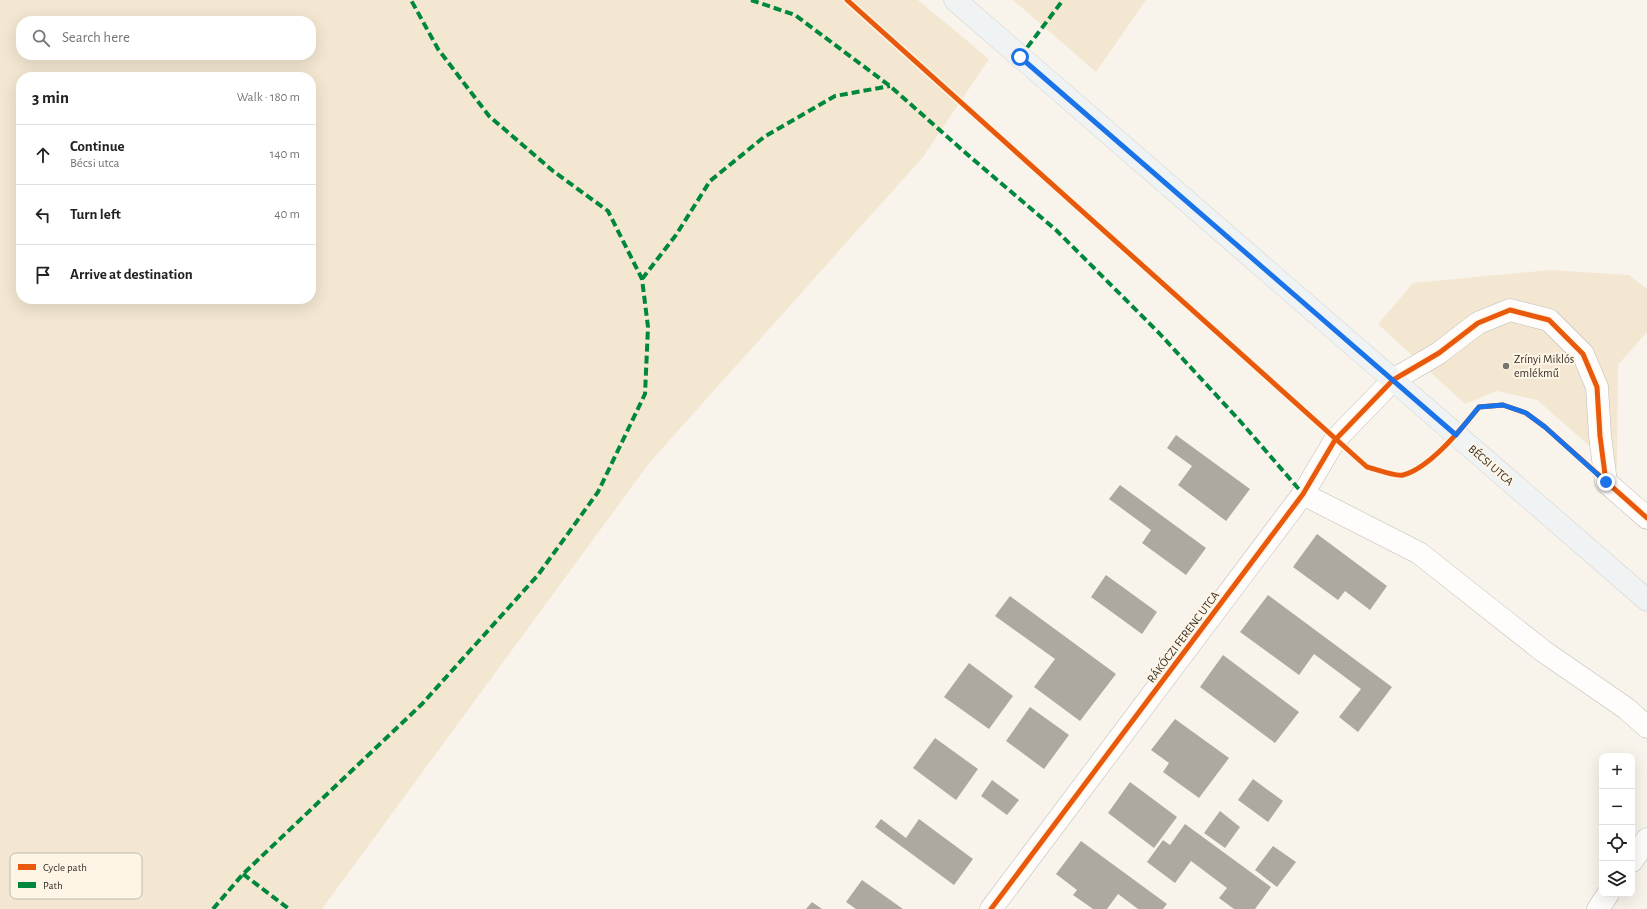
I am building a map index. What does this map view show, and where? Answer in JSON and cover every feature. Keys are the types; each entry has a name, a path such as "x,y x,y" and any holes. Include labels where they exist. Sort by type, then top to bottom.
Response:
{"main road":[{"name":"BÉCSI UTCA","path":"954,0 1647,600"}],"street":[{"name":"RÁKÓCZI FERENC UTCA","path":"991,909 1303,494 1334,440 1393,380 1439,353 1478,323 1510,310 1549,320 1583,354 1597,387 1600,436 1606,482 1647,518"},
{"path":"1303,494 1419,553 1543,651 1627,709 1647,727"},
{"path":"1635,856 1647,839"},
{"path":"1598,909 1606,897"}],"shaded area":[{"path":"0,0 918,0 989,59 923,157 650,462 322,909 0,909"},
{"path":"1013,0 1146,0 1096,72"},
{"path":"1551,270 1629,275 1647,289 1647,332 1618,365 1617,470 1537,400 1497,391 1465,404 1378,324 1413,283"}],"building":[{"path":"1176,435 1250,489 1226,521 1178,485 1192,466 1167,448"},
{"path":"1120,485 1206,548 1186,575 1142,543 1151,530 1109,499"},
{"path":"1317,534 1387,586 1370,610 1345,591 1338,600 1293,567"},
{"path":"1106,575 1157,612 1142,634 1091,597"},
{"path":"1268,595 1392,687 1358,732 1339,717 1361,689 1314,654 1299,675 1240,632"},
{"path":"1010,596 1116,674 1080,721 1034,687 1055,659 995,616"},
{"path":"1223,655 1299,712 1275,743 1200,687"},
{"path":"969,663 1013,696 989,729 944,697"},
{"path":"1030,707 1069,735 1044,769 1006,741"},
{"path":"1175,719 1229,758 1199,798 1163,772 1169,763 1151,750"},
{"path":"935,738 978,769 956,800 913,768"},
{"path":"1253,779 1283,801 1268,822 1238,800"},
{"path":"992,780 1019,800 1007,815 981,796"},
{"path":"1130,782 1177,817 1154,848 1108,813"},
{"path":"1220,811 1240,827 1225,848 1204,833"},
{"path":"881,819 906,838 919,819 973,859 954,885 875,827"},
{"path":"1185,824 1271,887 1255,909 1234,909 1219,898 1227,888 1191,861 1175,883 1147,862 1163,840 1170,845"},
{"path":"1081,841 1167,904 1163,909 1138,909 1118,894 1107,909 1093,909 1073,895 1077,890 1056,874"},
{"path":"1273,846 1296,862 1277,887 1255,870"},
{"path":"862,880 903,909 856,909 846,902"},
{"path":"812,902 822,909 806,909"}],"marked path":[{"path":"213,909 243,874 422,704 538,575 598,492 645,394 648,327 642,279 608,211 553,171 489,116 438,49 411,0"},
{"path":"751,0 795,15 890,86 1056,230 1159,333 1240,421 1303,494"},
{"path":"1020,57 1063,0"},
{"path":"642,279 676,235 710,181 764,137 835,96 890,86"},
{"path":"243,874 289,909"}],"cycle path":[{"path":"847,0 1367,467 1400,475 1413,471 1424,464 1445,446 1479,407 1503,405 1526,413 1545,427 1647,518"},
{"path":"991,909 1303,494 1335,440 1393,380 1439,353 1478,323 1510,310 1549,320 1583,354 1597,387 1600,436 1606,482"}],"place":[{"name":"Zrínyi Miklós emlékmű","path":"1506,366"}],"route":[{"path":"1020,57 1456,435 1479,407 1503,405 1526,413 1545,427 1606,482"}]}
